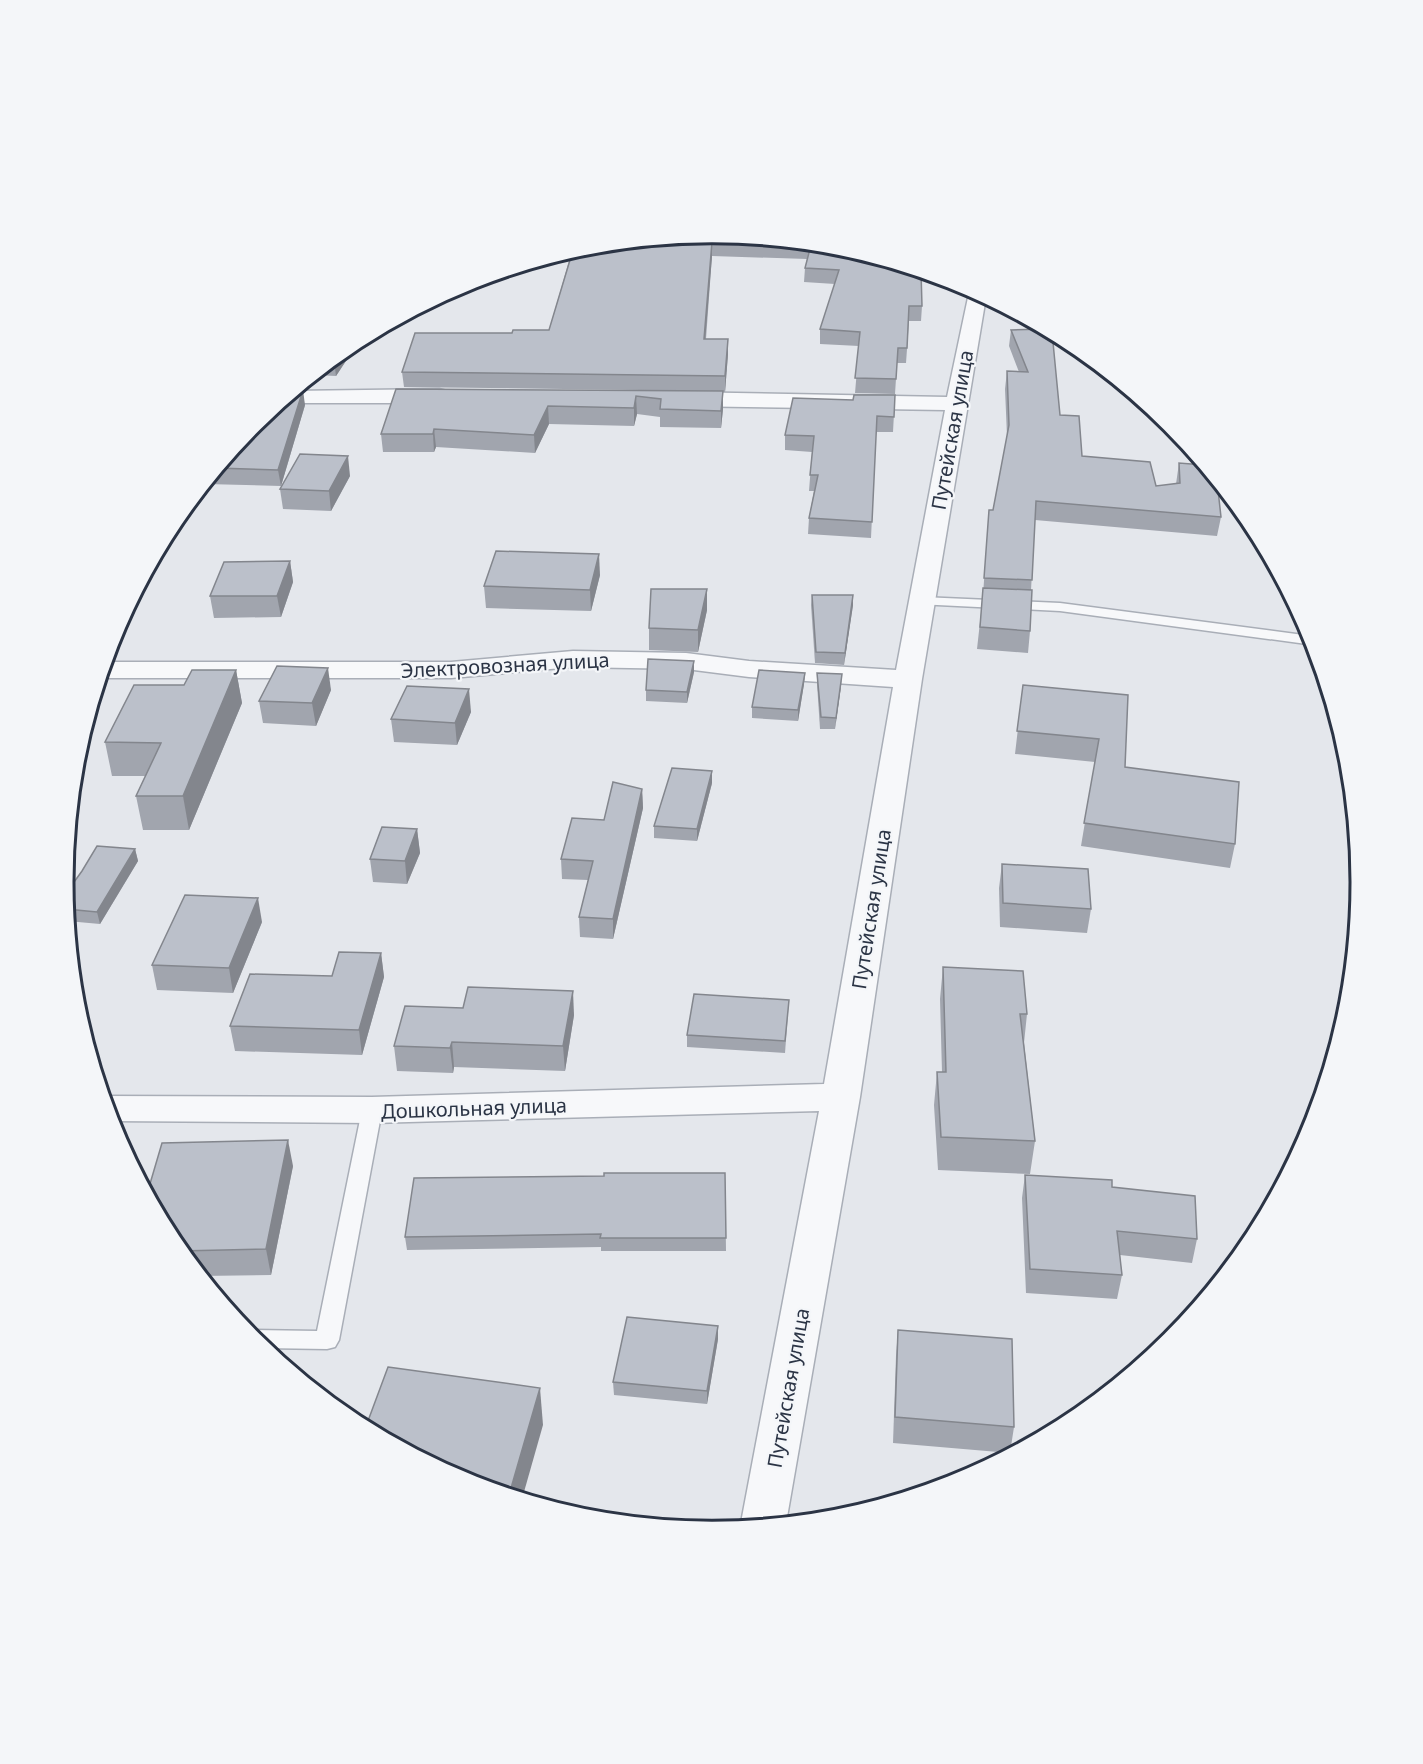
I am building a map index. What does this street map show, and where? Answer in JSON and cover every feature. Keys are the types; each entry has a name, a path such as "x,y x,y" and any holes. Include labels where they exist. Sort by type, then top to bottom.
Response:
{"street":[{"name":"Путейская улица","path":"763,1518 841,1097 908,679 975,302"},
{"path":"296,398 463,396"},
{"path":"665,399 957,404"},
{"name":"Электровозная улица","path":"110,670 451,670 573,658 686,661 749,669 908,679"},
{"name":"Дошкольная улица","path":"115,1108 372,1110 841,1097"}],"lane":[{"path":"922,602 1060,607 1302,639"},
{"path":"267,1340 327,1340 372,1110"}],"building":[{"path":"712,244 704,339 728,339 725,376 402,372 415,333 512,333 513,330 549,330 570,260 628,249"},
{"path":"809,251 877,266 921,280 922,306 909,306 907,348 898,348 896,379 855,378 860,332 820,329 839,270 805,268"},
{"path":"1031,329 1053,344 1060,415 1079,416 1082,456 1150,462 1156,486 1180,483 1179,463 1194,464 1219,495 1221,517 1036,501 1032,580 984,578 989,510 993,510 1009,425 1007,371 1028,372 1011,330"},
{"path":"396,389 723,391 721,411 660,409 661,399 636,396 634,408 548,406 534,435 434,429 433,434 381,434"},
{"path":"302,393 278,470 226,468 260,431"},
{"path":"854,395 895,395 894,417 877,416 872,522 809,518 818,475 810,475 814,436 785,435 793,398 853,400"},
{"path":"300,454 348,456 329,491 280,489"},
{"path":"496,551 599,554 590,590 484,586"},
{"path":"290,561 277,596 210,596 224,562"},
{"path":"983,588 1032,590 1030,631 980,627"},
{"path":"651,589 707,589 698,630 649,628"},
{"path":"812,595 853,595 845,653 816,652"},
{"path":"648,659 694,661 687,692 646,690"},
{"path":"277,666 328,668 312,703 259,701"},
{"path":"192,670 236,670 183,796 136,796 161,743 105,742 134,685 184,685"},
{"path":"759,670 805,673 798,710 752,707"},
{"path":"817,673 842,674 836,718 821,717"},
{"path":"1023,685 1128,695 1125,767 1239,782 1235,844 1084,823 1099,739 1017,731"},
{"path":"407,686 469,689 455,723 391,719"},
{"path":"672,768 712,771 697,829 654,826"},
{"path":"613,782 642,789 613,919 579,917 593,861 561,859 572,818 604,820"},
{"path":"382,827 417,829 405,861 370,859"},
{"path":"97,846 135,849 97,912 75,910 74,882"},
{"path":"1002,864 1088,869 1091,909 1003,903"},
{"path":"185,895 258,898 229,968 152,965"},
{"path":"339,952 381,953 359,1030 230,1026 250,974 332,976"},
{"path":"943,967 1023,971 1027,1014 1020,1014 1035,1141 941,1137 937,1072 946,1072"},
{"path":"468,987 573,991 563,1046 452,1042 450,1048 394,1046 405,1006 463,1008"},
{"path":"694,994 789,1000 785,1041 687,1035"},
{"path":"288,1140 266,1249 191,1251 150,1184 162,1143"},
{"path":"604,1173 725,1173 726,1238 600,1238 601,1234 405,1237 414,1178 604,1176"},
{"path":"1025,1175 1112,1180 1112,1187 1195,1196 1197,1239 1117,1231 1122,1275 1030,1269"},
{"path":"627,1317 718,1326 707,1391 613,1382"},
{"path":"898,1330 1012,1339 1014,1427 895,1417"},
{"path":"388,1367 540,1388 511,1488 429,1454 369,1420"}]}
